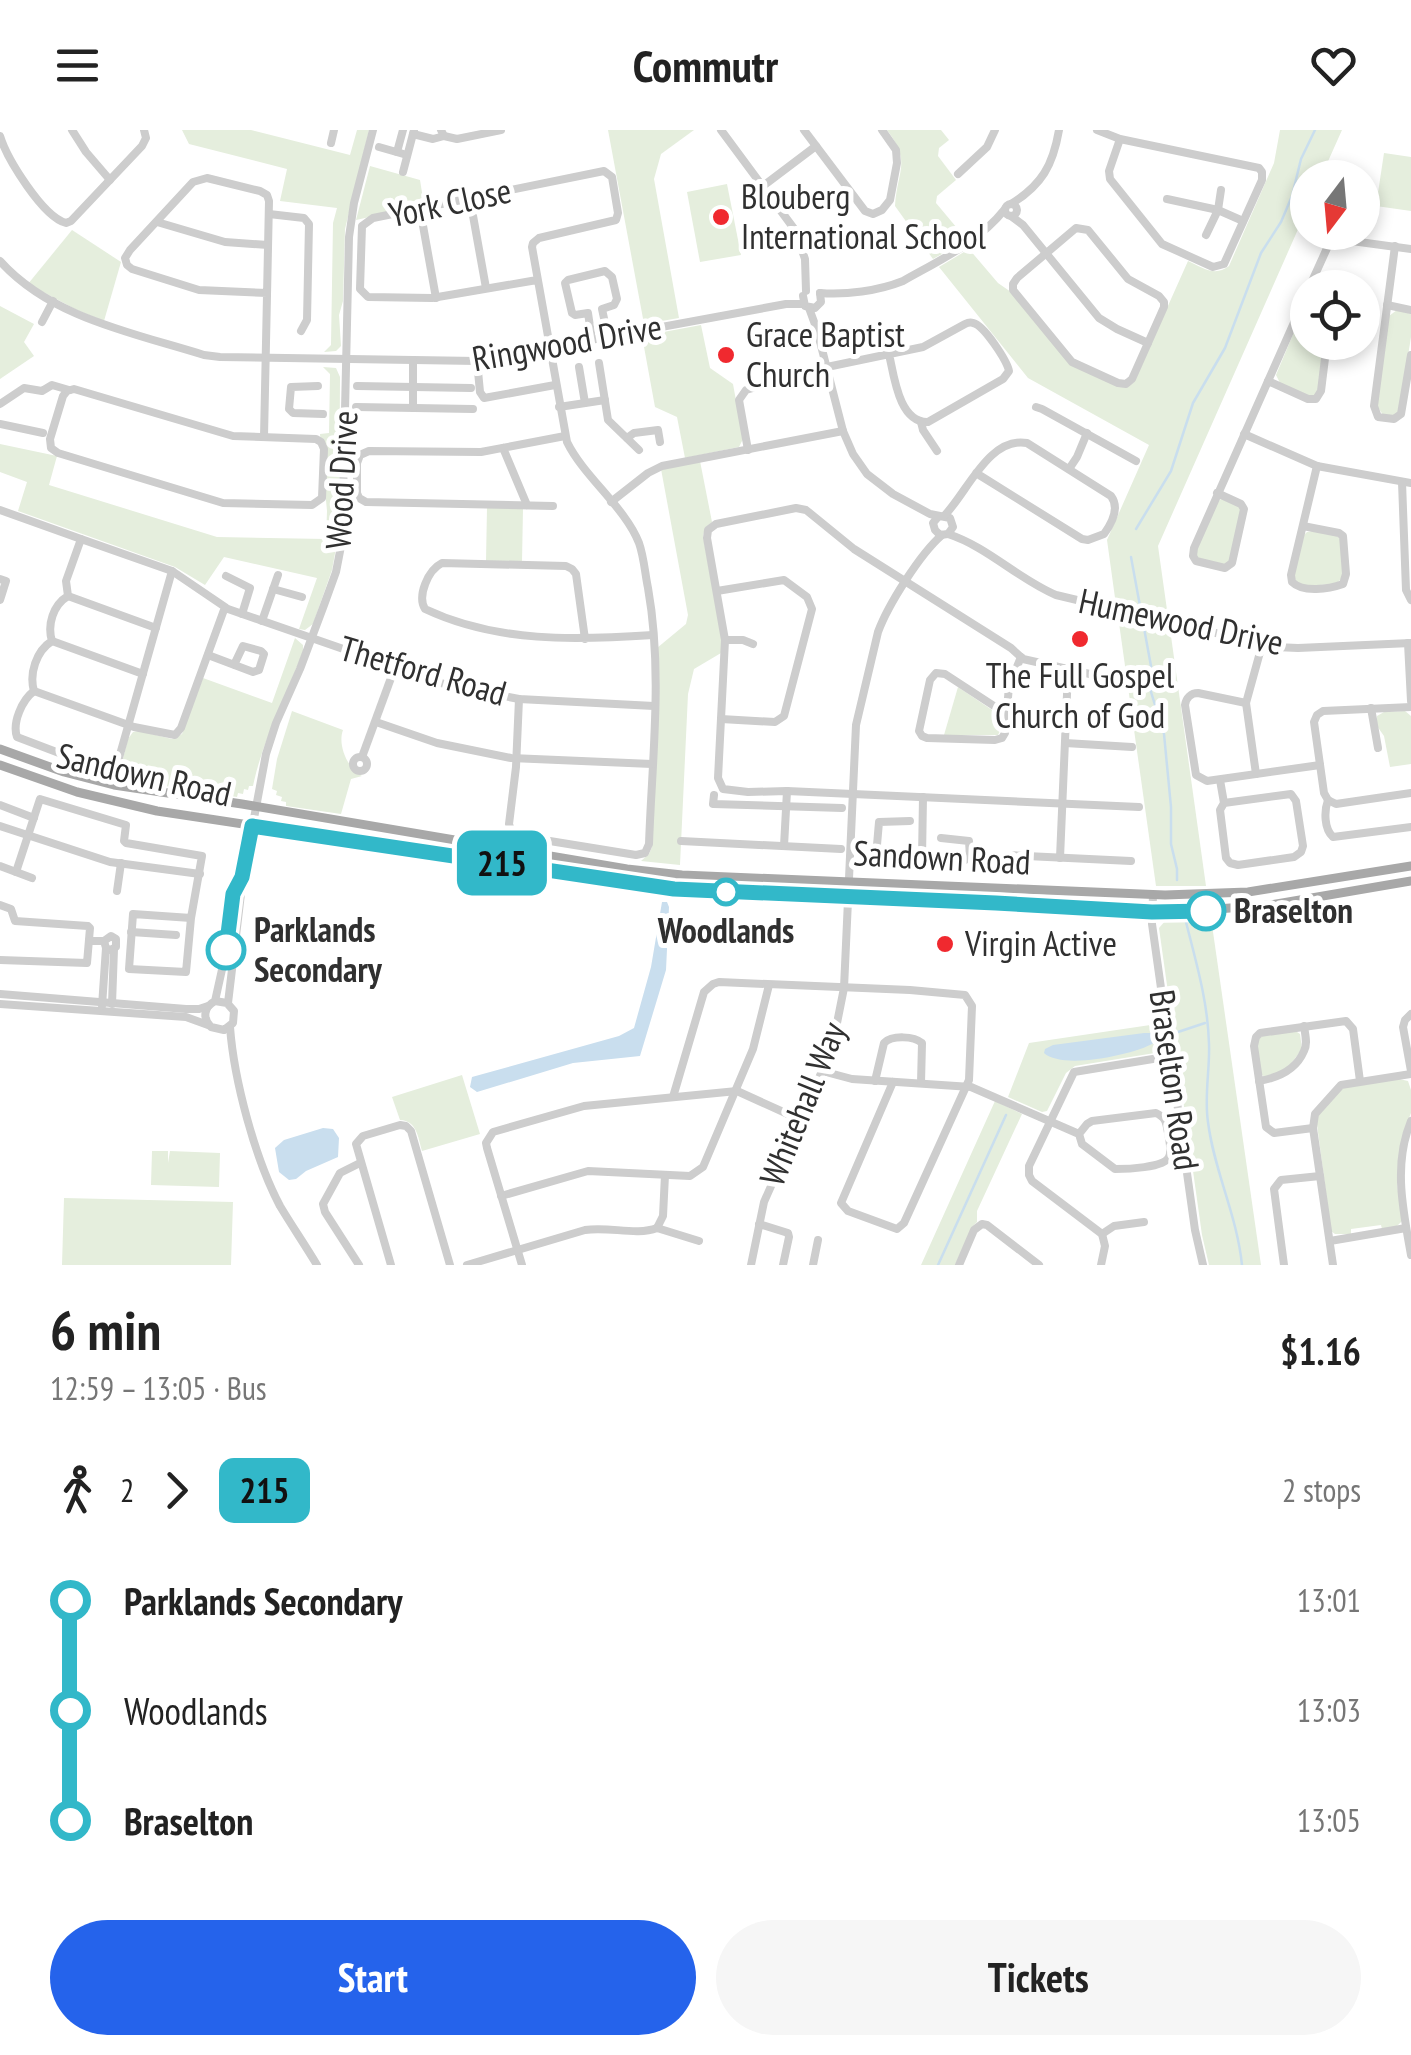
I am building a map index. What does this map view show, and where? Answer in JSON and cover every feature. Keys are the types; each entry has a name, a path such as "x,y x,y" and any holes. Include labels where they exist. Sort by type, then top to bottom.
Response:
{"main road":[{"name":"Sandown Road","path":"0,749 103,783 637,870 697,876 1153,895 1248,892 1411,866"},
{"name":"Sandown Road","path":"0,766 103,800 157,811 644,886 1191,912 1270,905 1411,881"}],"street":[{"path":"72,130 110,180"},
{"path":"0,136 30,191 62,223 71,221 144,144 144,130"},
{"path":"331,143 334,130"},
{"name":"Wood Drive","path":"228,1003 242,877 273,731 336,572 342,541 349,229 373,130"},
{"path":"397,152 403,130"},
{"path":"403,172 413,132 433,139 443,133 456,139 501,130"},
{"name":"Humewood Drive","path":"720,130 795,230 842,430 867,474 1056,595 1262,645 1298,648 1410,643"},
{"path":"804,130 865,211 876,214 890,200 897,163 896,150 882,130"},
{"path":"982,130 990,141"},
{"path":"958,174 990,141 995,130"},
{"path":"1097,130 1120,139 1258,167 1262,178 1226,262 1213,268 1162,244 1110,179 1120,139"},
{"path":"1060,133 1043,177 1012,211 1099,318 1148,343"},
{"path":"763,186 816,146"},
{"path":"378,147 408,154"},
{"name":"York Close","path":"536,280 436,298 368,297 360,288 361,229 364,222 373,218 604,171 611,174 617,218 536,239 532,247 565,436"},
{"path":"264,437 266,358 268,245 268,198 264,192 203,178 194,182 126,255 130,268 199,290 267,293"},
{"path":"1206,235 1218,210 1221,190"},
{"path":"470,199 486,288"},
{"path":"1167,199 1218,210 1243,221"},
{"path":"420,209 436,298"},
{"name":"Ringwood Drive","path":"0,261 23,284 96,322 204,355 476,361 892,285 970,243 1012,211"},
{"path":"268,214 304,218 309,224 307,320 302,331"},
{"path":"157,222 225,242 268,245"},
{"path":"1076,228 1084,228 1092,232 1128,279 1164,302 1132,379 1126,384 1072,362 1013,290 1017,278 1047,253 1076,228"},
{"path":"1317,270 1337,238 1411,248"},
{"path":"1395,246 1374,406 1378,416 1394,420 1401,414 1411,355"},
{"path":"610,272 617,301 602,309 575,315 564,285 568,280 610,272"},
{"path":"42,322 53,301"},
{"path":"1387,306 1411,310"},
{"path":"602,309 608,337"},
{"path":"588,313 592,340"},
{"path":"827,367 922,347 972,322 1008,364 1008,374 928,422 921,422 900,400 889,354"},
{"path":"1218,493 1241,504 1244,512 1232,563 1223,568 1199,562 1193,554 1218,493 1290,330"},
{"path":"1268,381 1316,399 1321,391 1325,360"},
{"path":"413,408 414,361"},
{"path":"476,361 484,398 556,385"},
{"path":"599,363 608,420 639,450"},
{"path":"579,367 585,403"},
{"path":"0,404 24,388 42,391 52,384 227,435 313,438 324,449 323,494 312,505 222,503 58,453 51,448 50,439 63,396 69,390"},
{"path":"318,386 291,386 289,409 292,413 323,414"},
{"path":"357,386 470,388"},
{"path":"748,450 739,400 746,390 760,386"},
{"path":"265,399 289,400"},
{"path":"560,406 605,400"},
{"path":"356,407 473,409"},
{"path":"1036,408 1136,461"},
{"path":"921,422 922,430 938,451"},
{"path":"0,424 43,433"},
{"path":"627,438 634,433 658,430 660,442"},
{"path":"610,502 662,466 842,430"},
{"path":"1068,469 1087,434"},
{"path":"1244,434 1317,466 1406,483 1406,590 1411,600"},
{"path":"519,699 509,824 514,835 636,856 645,853 649,844 656,689 652,610 634,533 576,458 565,436 474,453 365,452 357,460 358,495 369,503 553,506"},
{"path":"943,525 976,473 990,456 1020,441 1114,500 1116,510 1102,535 1088,540 1079,538 976,473"},
{"path":"503,448 527,506"},
{"path":"1303,526 1339,533 1344,538 1346,574 1340,585 1303,588 1294,585 1291,575 1317,466"},
{"path":"1121,682 1021,658 854,549 799,508 716,524 706,535 725,640 718,778 721,787 748,792 1139,806"},
{"name":"Thetford Road","path":"0,510 172,571 242,614 447,685 519,699 654,706"},
{"name":"Whitehall Way","path":"751,1265 768,1192 836,1033 844,988 856,718 878,632 943,525"},
{"path":"68,596 66,580 81,538"},
{"path":"585,639 576,574 566,566 442,563 431,572 421,600 428,611 464,625 525,636 585,639 653,635"},
{"path":"34,691 25,699 14,728 21,740 112,767 120,760 172,571"},
{"path":"262,621 278,575"},
{"path":"226,576 250,588 242,614"},
{"path":"0,579 6,581 0,600"},
{"path":"718,591 784,580 807,597 812,609 784,716 771,722 721,719"},
{"path":"273,589 302,597"},
{"path":"68,596 156,628"},
{"path":"52,641 49,628 57,604 68,596"},
{"path":"34,691 130,725 169,735 179,732 225,607"},
{"path":"725,640 753,644"},
{"path":"52,641 143,674"},
{"path":"34,691 31,678 42,648 52,641"},
{"path":"1410,643 1411,704 1323,710 1314,722 1328,800 1336,804 1411,793"},
{"path":"1256,774 1246,703 1262,645"},
{"path":"208,656 234,665"},
{"path":"1006,709 994,706 945,674 936,673 930,680 919,731 927,738 998,740 1004,736 1009,686 1021,658"},
{"path":"362,757 395,667"},
{"path":"1060,858 1068,671"},
{"path":"1246,703 1198,693 1185,702 1196,775 1204,781 1220,780 1320,765"},
{"path":"1371,708 1378,748"},
{"path":"376,722 437,744 516,758 652,764"},
{"path":"1065,743 1132,747"},
{"path":"1220,780 1224,803 1220,810 1226,858 1230,863 1294,857 1302,852 1293,796 1224,803"},
{"path":"784,846 786,791"},
{"path":"714,795 714,804 842,808"},
{"path":"922,858 923,797"},
{"path":"16,872 40,799 126,825 126,843 201,855 185,973 129,970 134,914 191,918"},
{"path":"1328,800 1325,810 1333,838 1411,827"},
{"path":"0,805 34,818"},
{"path":"910,821 880,822 877,850 882,856 969,858 969,841 941,838"},
{"path":"0,826 110,862 200,874"},
{"path":"681,841 841,849"},
{"path":"1008,855 1131,861"},
{"path":"116,891 121,863"},
{"path":"0,866 32,878"},
{"name":"Wood Drive","path":"212,1004 225,956 233,894 242,877"},
{"name":"Braselton Road","path":"1153,895 1171,1056 1202,1265"},
{"path":"0,904 11,909 14,921 88,926 89,941 87,964 0,960"},
{"path":"131,932 176,935"},
{"path":"89,941 130,945"},
{"path":"107,1007 110,945"},
{"path":"673,1097 704,992 720,982 959,993 968,998 972,1002 969,1080 904,1224 897,1229 848,1211 841,1203 893,1082"},
{"path":"502,1196 588,1170 690,1176 699,1172 737,1091 769,985"},
{"path":"0,994 190,1017 214,1028 230,1026"},
{"path":"0,1004 195,1010 228,1003 235,1014 230,1026 232,1048 244,1104 270,1183 317,1265"},
{"path":"212,1004 205,1016 232,1048"},
{"path":"1332,1265 1313,1128 1315,1114 1345,1083 1411,1073 1404,1027 1411,1014"},
{"path":"1313,1128 1274,1133 1268,1130 1254,1046 1260,1033 1341,1021 1351,1025 1360,1081"},
{"path":"1258,1081 1282,1077 1299,1058 1306,1046 1304,1026"},
{"path":"875,1081 884,1043 896,1038 922,1043 922,1084"},
{"path":"1101,1265 1105,1246 1102,1234 1030,1178 1029,1166 1076,1070 1171,1056"},
{"path":"822,1071 852,1079 966,1086 985,1091 1079,1134 1082,1144 1115,1168 1159,1164 1169,1158 1166,1122 1156,1113 1092,1121 1079,1134"},
{"path":"522,1265 486,1143 493,1132 584,1106 737,1091 801,1120"},
{"path":"1411,1121 1400,1178 1411,1255"},
{"path":"391,1265 356,1144 359,1138 400,1125 409,1128 450,1265"},
{"path":"359,1265 323,1204 340,1173 360,1163"},
{"path":"658,1228 665,1175"},
{"path":"1284,1265 1274,1189 1280,1180 1320,1176"},
{"path":"1102,1234 1114,1226 1144,1222"},
{"path":"759,1224 782,1229 789,1236 783,1265"},
{"path":"959,1265 974,1230 982,1224 1039,1265"},
{"path":"467,1265 586,1230 658,1228 699,1241"},
{"path":"1330,1241 1406,1228"},
{"path":"812,1265 818,1240"}],"green space":[{"path":"182,130 251,130 350,155 357,130 369,130 345,229 343,301 339,315 341,346 336,351 324,352 331,345 333,223 337,208 280,201 287,169 189,144"},
{"path":"608,130 694,130 661,154 654,179 679,318 644,324"},
{"path":"887,130 941,130 949,140 939,148 938,156 956,180 937,196 936,203 967,240 933,259 895,206 901,159"},
{"path":"1280,130 1342,130 1329,160 1290,160 1290,247 1158,546 1168,617 1116,605 1107,540 1149,445 1028,378 939,267 969,249 998,283 1011,292 1071,365 1119,387 1128,387 1134,382 1188,261 1214,271 1229,266 1274,163"},
{"path":"1384,153 1411,157 1411,211 1380,207"},
{"path":"370,166 420,180 424,205 356,220"},
{"path":"727,184 741,255 700,262 687,192"},
{"path":"72,230 121,262 104,321 28,284"},
{"path":"0,306 34,324 24,342 34,356 0,379"},
{"path":"1397,310 1411,314 1411,337 1399,412 1383,415 1377,406 1389,316"},
{"path":"701,325 710,368 733,384 743,439 739,447 685,458 677,417 655,407 642,336"},
{"path":"1290,342 1290,360 1322,360 1315,396 1280,383 1276,375"},
{"path":"323,367 336,368 340,377 339,531 332,570 313,624 305,630 299,629 317,578 224,557 205,585 175,567 18,511 27,482 0,472 0,444 57,456 49,485 217,537 326,539 320,434 329,433 330,374"},
{"path":"700,461 712,522 703,536 722,639 721,653 694,669 688,694 680,865 641,861 652,847 657,648 686,624 688,615 661,469"},
{"path":"1221,499 1242,509 1232,560 1224,566 1197,559 1196,550 1215,504"},
{"path":"487,508 523,508 522,562 486,561"},
{"path":"1314,531 1340,539 1343,577 1336,584 1302,586 1294,577 1303,536"},
{"path":"1118,616 1170,629 1206,886 1156,886"},
{"path":"295,638 303,645 303,651 269,734 253,786 244,789 243,794 238,793 237,797 139,782 134,777 118,778 133,732 172,739 182,734 203,678 272,703"},
{"path":"958,687 1001,716 998,735 944,735"},
{"path":"292,711 343,730 345,757 362,776 351,779 341,814 286,806 272,789"},
{"path":"1405,711 1411,716 1411,764 1390,767 1377,716"},
{"path":"1211,918 1261,1265 1209,1265 1202,1235 1159,928 1166,920"},
{"path":"1161,1025 1164,1046 1161,1052 1075,1066 1066,1073 1047,1111 1008,1097 1029,1043"},
{"path":"1294,1030 1300,1034 1302,1049 1279,1074 1268,1078 1262,1075 1256,1041 1263,1035"},
{"path":"462,1075 480,1134 422,1151 416,1131 410,1123 400,1120 392,1097"},
{"path":"1408,1081 1411,1090 1411,1113 1403,1133 1397,1184 1402,1221 1382,1229 1381,1225 1351,1229 1351,1234 1335,1234 1331,1231 1316,1117 1342,1088"},
{"path":"995,1101 1022,1114 977,1211 977,1222 955,1265 921,1265"},
{"path":"152,1151 168,1151 168,1163 170,1151 220,1153 219,1187 151,1185"},
{"path":"64,1198 233,1202 231,1265 62,1265"}],"water":[{"path":"662,902 669,907 666,970 640,1056 573,1063 477,1092 470,1087 472,1077 619,1036 634,1028 651,967"},
{"path":"1152,1033 1154,1043 1115,1056 1066,1060 1044,1053 1053,1045"},
{"path":"323,1128 333,1129 339,1138 338,1157 296,1179 289,1180 279,1172 275,1148 284,1140"}],"waterway":[{"path":"1136,529 1171,471 1193,403 1225,348 1261,253 1292,196 1301,159 1315,130"},
{"path":"1131,557 1140,606"},
{"path":"1144,628 1151,692 1164,734 1177,880"},
{"path":"1186,922 1208,1028 1208,1122 1242,1265"},
{"path":"1178,1032 1205,1023"},
{"path":"938,1265 1006,1115"}],"bus line":[{"name":"215","path":"226,950 233,894 242,877 252,826 674,889 1152,912 1206,911"}],"place":[{"name":"Blouberg International School","path":"721,217"},
{"name":"Grace Baptist Church","path":"726,355"},
{"name":"The Full Gospel Church of God","path":"1080,639"},
{"name":"Woodlands","path":"726,892"},
{"name":"Braselton","path":"1206,911"},
{"name":"Virgin Active","path":"945,944"},
{"name":"Parklands Secondary","path":"226,950"}]}
